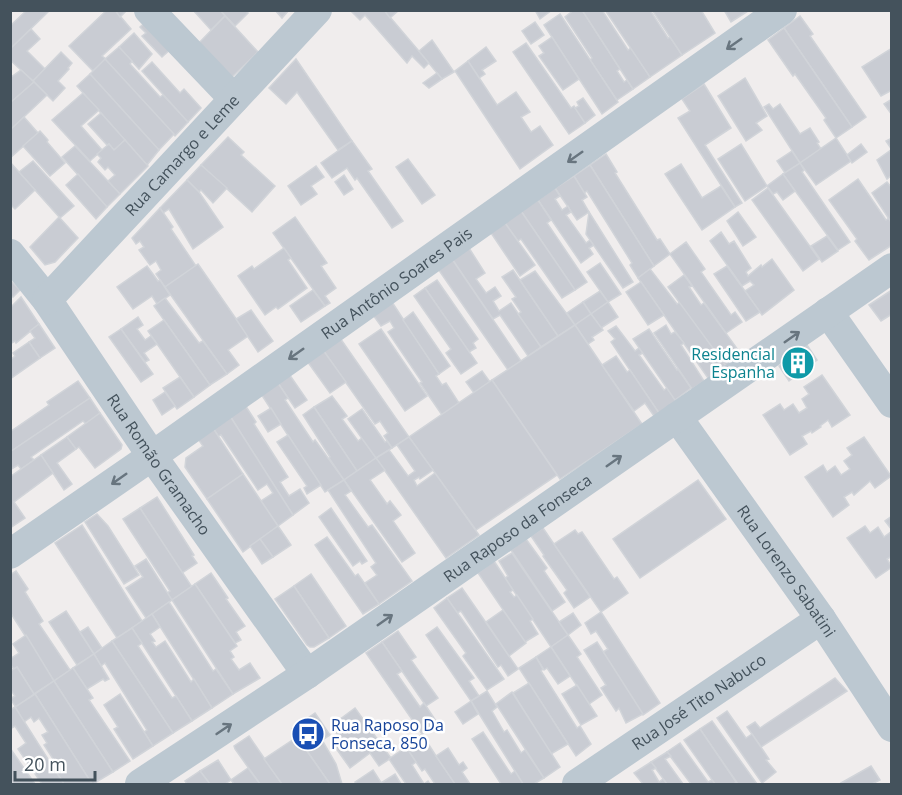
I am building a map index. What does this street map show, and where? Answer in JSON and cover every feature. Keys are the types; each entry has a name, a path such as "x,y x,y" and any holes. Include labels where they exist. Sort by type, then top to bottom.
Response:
{"street":[{"path":"149,10 234,99"},
{"name":"Rua Camargo e Leme","path":"46,300 317,10"},
{"name":"Rua Antônio Soares Pais","path":"10,554 782,10"},
{"name":"Rua Romão Gramacho","path":"10,254 46,300 152,456 307,674"},
{"name":"Rua Raposo da Fonseca","path":"140,784 307,674 891,268"},
{"path":"828,312 891,403"},
{"name":"Rua Lorenzo Sabatini","path":"677,417 821,619 891,727"},
{"name":"Rua José Tito Nabuco","path":"577,784 821,619"}],"building":[{"path":"27,10 50,10 10,49 10,26"},
{"path":"107,10 115,10 131,29 102,56 106,59 93,71 69,46"},
{"path":"115,10 127,10 120,17"},
{"path":"193,10 220,10 225,16 211,30"},
{"path":"220,10 245,10 248,13 235,26"},
{"path":"275,10 289,10 282,18"},
{"path":"350,10 384,10 429,63 424,68 412,56 407,63 365,15 360,20"},
{"path":"384,10 397,10 398,11 390,18"},
{"path":"535,10 552,10 540,19"},
{"path":"574,10 582,10 620,69 617,71 624,82 627,80 633,89 617,100 565,17"},
{"path":"582,10 602,10 628,50 631,48 650,77 633,89"},
{"path":"605,10 650,10 682,55 650,77"},
{"path":"652,10 701,10 715,33 682,55"},
{"path":"724,10 748,10 748,11 731,22"},
{"path":"560,14 618,102 602,114 544,25"},
{"path":"225,16 258,52 229,80 196,46"},
{"path":"800,16 813,34 810,36 866,117 852,127 784,28"},
{"path":"148,20 173,47 162,57 142,36 146,33 140,27"},
{"path":"535,22 544,35 531,44 522,31"},
{"path":"784,28 852,127 836,138 824,120 826,118 768,40"},
{"path":"31,29 40,39 27,51 45,69 33,81 10,60 10,49"},
{"path":"134,33 152,54 139,69 119,47"},
{"path":"552,37 579,79 563,90 539,56 544,53 539,46"},
{"path":"432,40 454,72 442,79 419,51"},
{"path":"526,43 571,108 574,106 585,123 569,134 513,52"},
{"path":"119,47 132,61 130,64 160,97 163,95 188,122 175,136 105,59"},
{"path":"486,47 496,61 482,70 485,74 479,78 468,61"},
{"path":"892,48 892,90 881,96 862,67"},
{"path":"61,52 72,63 58,81 65,88 53,101 33,81"},
{"path":"105,59 174,134 159,150 90,74"},
{"path":"296,59 352,141 338,150 297,92 286,104 269,88"},
{"path":"468,61 497,105 516,92 530,112 521,117 531,132 540,126 553,145 520,169 455,71"},
{"path":"152,62 180,93 184,89 201,108 188,122 142,71"},
{"path":"21,70 34,82 10,103 10,78"},
{"path":"437,73 442,79 429,88 423,83"},
{"path":"90,74 159,150 147,165 77,86"},
{"path":"745,78 767,116 756,123 762,130 746,141 718,96"},
{"path":"34,82 47,95 10,130 10,103"},
{"path":"704,84 731,128 705,145 742,203 735,207 678,118 690,111 682,99"},
{"path":"83,93 99,110 81,126 102,150 90,161 52,120"},
{"path":"583,98 595,115 585,123 575,108 579,106 577,102"},
{"path":"892,99 892,115 884,104"},
{"path":"769,104 773,109 780,104 800,134 810,128 821,149 800,163 764,107"},
{"path":"101,113 125,140 114,150 88,124"},
{"path":"24,117 38,133 10,158 10,130"},
{"path":"40,131 65,163 50,176 23,146"},
{"path":"228,137 244,152 241,155 275,186 252,212 201,165"},
{"path":"836,138 851,161 816,185 800,163"},
{"path":"892,138 892,150 886,141"},
{"path":"125,140 148,166 120,194 108,181 115,175 108,167 105,170 98,162 101,158 97,154 109,144 114,150"},
{"path":"352,141 372,169 368,171 403,221 392,228 357,178 355,180 347,168 332,178 321,163"},
{"path":"741,144 767,186 745,201 718,159"},
{"path":"861,144 867,152 852,163 847,155"},
{"path":"75,146 120,194 107,207 62,157"},
{"path":"891,150 892,175 887,179 877,160"},
{"path":"792,151 800,163 785,173 777,161"},
{"path":"606,154 617,172 615,173 657,240 660,239 670,254 654,266 590,165"},
{"path":"408,159 435,195 422,204 396,167"},
{"path":"33,161 74,206 60,218 19,172"},
{"path":"10,162 35,190 15,209 10,204"},
{"path":"800,163 804,170 802,172 850,242 838,250 783,174"},
{"path":"681,164 702,198 721,186 735,207 702,230 665,174"},
{"path":"201,165 227,188 213,203 187,180"},
{"path":"590,165 654,266 638,278 630,265 632,263 587,191 584,193 574,176"},
{"path":"316,166 324,177 311,186 317,194 301,205 288,186"},
{"path":"78,174 107,207 96,219 66,185"},
{"path":"783,174 795,191 783,200 777,192 773,194 767,186"},
{"path":"344,175 353,189 344,195 335,182"},
{"path":"574,176 587,197 582,200 589,212 577,220 555,188"},
{"path":"858,179 886,220 889,218 892,222 892,245 869,260 829,200"},
{"path":"187,180 199,192 223,227 193,249 169,209 163,213 160,208"},
{"path":"887,182 892,188 891,222 872,193"},
{"path":"555,188 560,196 555,199 562,210 568,206 571,212 566,215 586,243 590,240 594,245 589,248 593,254 581,263 538,200"},
{"path":"768,188 819,259 803,271 752,200"},
{"path":"538,200 551,220 547,223 587,282 575,290 521,211"},
{"path":"160,208 196,266 165,287 156,274 161,270 156,261 150,265 139,250 144,247 140,241 136,244 132,238"},
{"path":"521,211 575,290 562,298 521,239 518,241 505,223"},
{"path":"589,212 633,282 623,288 586,234"},
{"path":"738,212 756,237 743,246 727,221"},
{"path":"59,217 78,238 55,262 45,265 30,247"},
{"path":"295,217 327,263 321,266 336,288 325,296 330,303 325,306 273,233"},
{"path":"505,223 535,265 520,276 491,233"},
{"path":"721,232 729,244 734,241 751,268 746,272 748,276 772,259 794,290 762,315 745,291 754,285 750,281 742,286 710,241"},
{"path":"827,236 838,251 822,262 811,246"},
{"path":"686,242 705,269 701,272 731,315 735,312 742,322 726,333 670,254"},
{"path":"284,248 291,258 288,260 307,288 278,309 276,307 265,315 238,276 252,266 254,269"},
{"path":"469,248 485,273 476,279 486,293 495,287 501,296 493,301 499,311 511,303 541,347 528,356 500,315 493,319 452,259"},
{"path":"452,259 521,361 508,370 438,269"},
{"path":"600,263 621,294 608,302 587,272"},
{"path":"198,264 248,336 228,350 239,365 227,374 165,287"},
{"path":"147,266 170,295 157,304 152,296 133,309 117,287"},
{"path":"727,266 760,312 746,321 714,274"},
{"path":"650,269 677,304 680,302 726,366 708,378 638,278"},
{"path":"513,270 558,336 541,347 518,314 521,312 512,299 516,297 502,277"},
{"path":"535,271 575,325 558,336 520,280"},
{"path":"684,275 701,305 704,303 741,354 726,366 668,287"},
{"path":"10,280 20,290 13,297 10,295"},
{"path":"437,280 478,339 473,343 476,348 469,352 425,288"},
{"path":"641,282 664,315 648,325 626,292"},
{"path":"425,288 477,363 461,374 446,353 451,349 414,296"},
{"path":"313,290 325,306 301,322 290,306"},
{"path":"892,290 892,314 881,321 869,305"},
{"path":"600,291 608,302 591,314 583,302"},
{"path":"21,297 39,324 16,343 15,341 10,344 10,308"},
{"path":"165,298 199,343 203,341 227,374 210,385 154,306"},
{"path":"392,302 439,374 436,376 442,385 446,383 459,403 442,415 388,332 394,328 390,321 381,326 373,315"},
{"path":"583,302 591,314 575,325 567,313"},
{"path":"608,302 618,317 601,328 591,314"},
{"path":"251,310 273,341 258,352 236,319"},
{"path":"413,312 450,366 439,374 403,320"},
{"path":"591,314 603,330 592,337 594,340 588,344 575,325"},
{"path":"138,317 143,325 137,329 145,340 151,336 157,344 144,353 149,360 145,362 121,329"},
{"path":"164,320 210,385 194,397 148,331"},
{"path":"39,324 55,348 40,358 29,342 35,338 30,331"},
{"path":"575,325 642,424 560,479 492,380"},
{"path":"666,325 671,334 675,332 684,343 681,345 704,381 692,389 654,333"},
{"path":"616,326 635,351 639,348 643,353 639,355 664,390 667,388 676,401 659,413 611,342 615,339 608,331"},
{"path":"121,329 153,374 141,382 109,337"},
{"path":"381,329 427,396 405,411 359,344"},
{"path":"649,329 691,388 675,400 633,339"},
{"path":"340,338 409,437 392,448 384,436 388,433 380,421 375,424 323,350"},
{"path":"29,342 40,358 10,379 10,360 15,356 13,353"},
{"name":"Residencial Espanha","path":"807,345 817,360 789,381 779,366"},
{"path":"323,350 346,382 330,393 307,361"},
{"path":"616,356 627,372 630,370 659,413 654,416 645,403 634,411 602,365"},
{"path":"482,371 490,382 474,393 466,382"},
{"path":"289,374 307,400 295,408 278,383"},
{"path":"822,375 850,415 832,427 828,420 812,433 811,431 802,436 807,444 790,455 763,415 780,404 784,410 793,404 799,413 807,408 802,399 809,394 804,387"},
{"path":"180,377 194,397 177,409 163,388"},
{"path":"492,380 557,475 476,530 409,437"},
{"path":"78,381 90,398 10,452 10,432"},
{"path":"278,383 288,398 285,400 313,442 315,440 344,480 325,492 261,394"},
{"path":"165,392 175,406 162,415 153,400"},
{"path":"332,396 347,416 342,419 358,441 362,438 376,458 357,471 314,407"},
{"path":"90,398 100,413 86,424 83,421 31,457 34,460 21,469 18,465 10,470 10,452"},
{"path":"245,405 256,422 254,424 288,477 280,482 289,496 300,489 309,503 293,515 230,416"},
{"path":"314,407 357,471 344,480 303,415"},
{"path":"271,408 281,424 268,432 258,416"},
{"path":"362,409 385,442 387,441 392,448 376,458 348,419"},
{"path":"100,413 122,445 121,449 95,468 79,447 76,449 67,437"},
{"path":"230,416 293,515 278,526 261,501 273,493 267,484 258,490 221,435 218,436 213,428"},
{"path":"213,428 243,474 207,499 185,467 186,458 203,446 198,439"},
{"path":"288,435 321,485 307,494 304,488 307,486 277,442"},
{"path":"67,437 76,449 57,463 72,484 64,490 41,455"},
{"path":"409,437 433,470 420,479 419,477 414,480 417,486 435,473 479,535 446,558 376,458 389,450 408,476 415,471 397,445"},
{"path":"864,437 891,476 875,488 870,481 854,495 852,492 844,497 849,505 833,517 805,477 823,465 827,472 835,466 841,475 850,469 844,461 852,455 847,448"},
{"path":"41,455 53,473 14,502 25,518 10,528 10,477"},
{"path":"376,458 385,470 370,480 387,504 390,501 401,515 393,521 415,553 402,562 344,480"},
{"path":"243,474 278,526 243,552 207,499"},
{"path":"344,480 351,491 345,495 368,527 372,525 412,581 379,604 365,583 377,575 371,567 376,563 328,490"},
{"path":"698,480 726,519 640,578 613,539"},
{"path":"157,497 197,563 182,573 140,508"},
{"path":"140,508 192,587 172,600 167,593 170,591 123,519"},
{"path":"331,508 367,561 362,564 360,561 353,566 319,517"},
{"path":"97,514 108,526 139,575 124,584 85,522"},
{"path":"892,516 892,530 885,521"},
{"path":"82,525 142,621 117,638 55,543"},
{"path":"278,526 291,545 273,557 260,539"},
{"path":"865,526 870,533 878,527 884,537 892,531 892,556 887,559 892,567 876,578 847,538"},
{"path":"543,528 590,597 574,608 564,593 567,590 531,536"},
{"path":"575,530 578,534 582,532 614,579 617,577 628,593 601,612 554,544"},
{"path":"327,537 355,576 358,574 379,604 363,614 315,545"},
{"path":"260,539 273,557 262,564 250,546"},
{"path":"526,539 547,568 544,571 565,602 552,611 511,550"},
{"path":"512,553 568,635 551,647 505,578 508,576 499,561"},
{"path":"146,559 172,600 146,618 126,588 143,577 135,566"},
{"path":"494,561 513,590 510,592 514,597 517,595 533,619 530,621 538,634 525,642 478,573"},
{"path":"16,571 28,589 25,592 43,621 39,624 70,670 54,681 10,612 10,575"},
{"path":"211,573 245,626 236,632 241,640 235,643 195,584"},
{"path":"311,574 346,626 329,638 294,586"},
{"path":"195,584 237,646 230,651 234,657 231,659 239,670 250,663 260,678 233,694 172,600"},
{"path":"294,586 329,638 314,647 307,645 275,599"},
{"path":"462,588 518,669 508,676 501,665 498,667 461,611 457,613 447,598"},
{"path":"447,598 504,679 487,690 463,656 466,653 434,608"},
{"path":"169,602 213,671 216,669 233,694 212,708 152,614"},
{"path":"503,610 526,643 509,656 486,622"},
{"path":"66,611 94,654 77,665 49,622"},
{"path":"601,612 660,703 643,715 603,652 608,649 596,631 591,634 585,623"},
{"path":"573,613 581,625 568,635 559,622"},
{"path":"152,614 160,627 150,634 155,641 152,642 156,647 165,641 191,682 194,679 212,708 192,721 132,628"},
{"path":"88,627 102,648 94,654 80,632"},
{"path":"437,627 474,678 469,681 479,696 471,701 426,635"},
{"path":"132,628 142,643 138,646 172,698 176,696 192,721 173,733 112,641"},
{"path":"398,631 416,657 411,660 438,698 426,706 382,642"},
{"path":"26,635 54,681 34,694 17,667 14,669 10,664 10,659 19,653 13,644"},
{"path":"568,635 581,654 577,657 602,695 589,704 551,647"},
{"path":"112,641 173,733 153,746 144,732 147,730 105,663 101,666 94,654"},
{"path":"382,642 402,671 397,674 420,707 424,703 438,724 422,734 366,653"},
{"path":"597,642 643,714 626,723 619,708 616,711 601,688 606,685 584,650"},
{"path":"551,647 570,676 558,684 547,668 544,670 536,657"},
{"path":"94,654 109,679 105,681 103,679 87,689 73,668"},
{"path":"536,657 543,669 541,671 577,728 580,726 591,744 576,756 519,668"},
{"path":"17,667 34,694 16,707 10,699 15,696 10,689 10,671"},
{"path":"73,668 93,698 89,700 130,761 113,772 54,681"},
{"path":"835,678 847,691 761,747 747,727 755,722 760,728"},
{"path":"54,681 113,772 93,784 35,694"},
{"path":"529,683 568,744 551,754 513,693"},
{"path":"577,685 597,716 581,725 562,694"},
{"path":"487,691 497,707 492,711 504,732 507,730 521,753 525,750 544,778 534,784 523,784 471,701"},
{"path":"512,692 560,767 544,778 496,704"},
{"path":"35,694 92,784 64,784 53,767 57,765 44,745 47,743 42,735 48,732 39,718 34,722 31,717 24,722 15,707"},
{"path":"120,694 153,746 133,759 114,729 118,727 104,705"},
{"path":"471,701 478,714 463,724 455,712"},
{"path":"15,707 64,784 42,784 18,749 26,743 15,726 10,729 10,710"},
{"path":"355,708 391,758 379,766 370,753 350,768 333,744 340,738 331,726"},
{"path":"727,711 746,738 752,734 769,759 766,760 776,772 762,783 717,718"},
{"path":"315,713 330,735 322,740 336,764 342,784 330,784 292,729"},
{"path":"712,721 757,784 738,784 700,729"},
{"path":"700,729 736,784 715,784 684,740"},
{"path":"483,732 511,774 515,771 523,784 501,784 472,739"},
{"path":"422,734 455,784 435,784 425,769 422,771 406,747"},
{"path":"249,736 282,784 260,784 235,749 234,746"},
{"path":"297,737 330,784 282,784 264,759"},
{"path":"680,743 708,782 712,780 715,784 691,784 667,752"},
{"path":"406,747 416,762 412,765 424,784 406,784 389,759"},
{"path":"10,748 35,784 14,784 10,779"},
{"path":"448,748 459,765 463,762 467,768 462,772 470,784 455,784 436,756"},
{"path":"667,752 671,756 665,759 683,784 667,784 651,762"},
{"path":"218,760 231,780 225,784 210,784 200,771"},
{"path":"651,762 656,768 652,770 659,782 663,779 667,784 643,784 634,773"},
{"path":"871,766 880,780 872,784 841,783"},
{"path":"248,768 260,784 234,784 231,780"},
{"path":"373,770 382,784 357,784 355,782"},
{"path":"200,771 210,784 187,784 185,781"},
{"path":"395,774 401,784 381,783"}],"place":[{"name":"Residencial Espanha","path":"798,363"},
{"name":"Rua Raposo Da Fonseca, 850","path":"308,734"}]}
